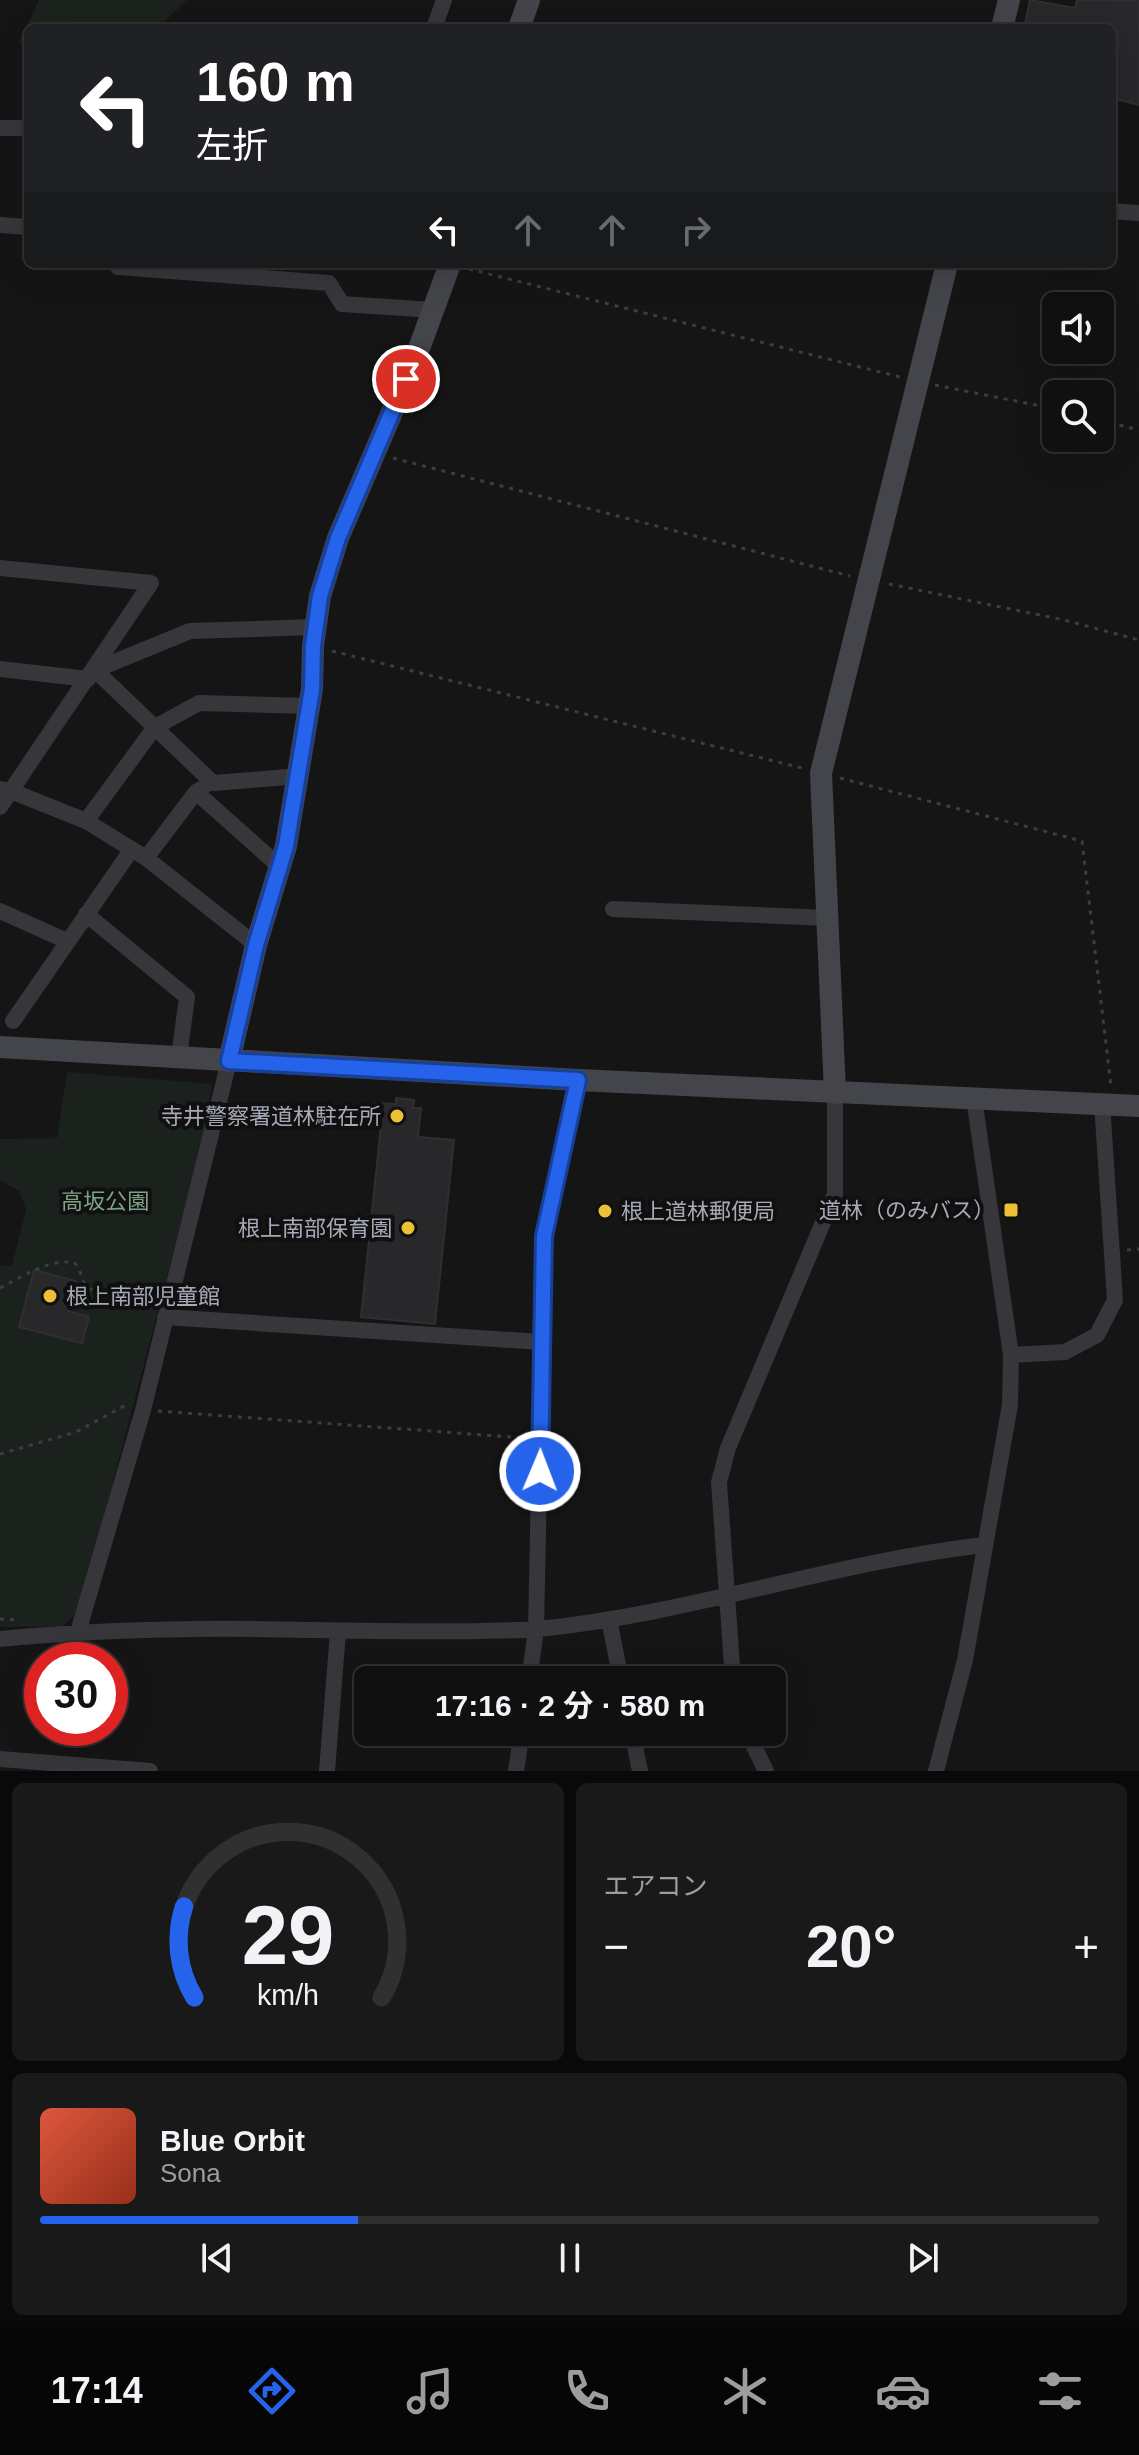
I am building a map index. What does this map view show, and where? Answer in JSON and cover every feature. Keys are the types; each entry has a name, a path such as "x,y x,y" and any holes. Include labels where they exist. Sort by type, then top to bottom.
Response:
{"street":[{"path":"435,24 444,0"},
{"path":"520,24 529,0"},
{"path":"1003,24 1009,0"},
{"path":"0,128 24,128"},
{"path":"1116,211 1139,213"},
{"path":"0,225 24,227"},
{"path":"131,268 329,283 342,304 433,310"},
{"path":"78,1632 165,1317 256,945 280,867 310,706 320,596 338,538 433,310 456,268"},
{"path":"732,1666 719,1482 728,1448 835,1194 835,1093 821,773 946,268"},
{"path":"0,568 151,583 92,674 5,790 0,807"},
{"path":"0,669 92,674 190,631 314,637"},
{"path":"92,674 155,727 213,783"},
{"path":"86,821 155,727 199,703 310,706"},
{"path":"13,1021 86,914 196,792 213,783 299,776"},
{"path":"5,790 86,821 139,853 256,945"},
{"path":"196,792 280,867"},
{"path":"613,909 829,918"},
{"path":"0,911 67,941"},
{"path":"86,914 187,997 179,1057"},
{"path":"0,1047 578,1080 1139,1106"},
{"path":"531,1666 536,1630 544,1236 578,1080"},
{"path":"936,1771 965,1660 1010,1405 1011,1355 974,1098"},
{"path":"1011,1355 1065,1352 1097,1335 1115,1300 1108,1104"},
{"path":"165,1317 541,1342"},
{"path":"0,1639 165,1629 536,1630 726,1596 930,1551 984,1545"},
{"path":"609,1619 618,1666"},
{"path":"327,1771 338,1631"},
{"path":"516,1771 520,1746"},
{"path":"635,1746 640,1771"},
{"path":"754,1746 766,1771"},
{"path":"0,1759 150,1771"}],"path":[{"path":"465,268 918,381 1042,406"},
{"path":"1114,424 1139,430"},
{"path":"374,453 867,580 1064,620 1139,640"},
{"path":"314,637 1082,841 1108,1104"},
{"path":"0,1288 41,1266 74,1262 83,1283 90,1290 101,1293"},
{"path":"0,1454 76,1432 119,1407 139,1406 541,1439"}],"green space":[{"path":"39,0 187,0 162,24 28,24"},
{"name":"高坂公園","path":"67,1072 212,1084 206,1129 79,1611 63,1626 0,1627 0,1265 12,1266 26,1209 19,1191 0,1180 0,1139 57,1138"}],"building":[{"path":"1030,0 1075,8 1077,0 1139,0 1139,105 1116,99 1116,24 1025,24"},
{"name":"根上南部保育園","path":"396,1098 414,1100 413,1108 421,1108 418,1137 454,1140 435,1324 361,1317 381,1125 373,1125 375,1103 396,1104"},
{"name":"根上南部児童館","path":"34,1270 76,1281 68,1311 89,1317 82,1343 19,1327"}],"place":[{"name":"寺井警察署道林駐在所","path":"397,1116"},
{"name":"道林（のみバス）","path":"1011,1210"},
{"name":"根上道林郵便局","path":"605,1211"},
{"name":"根上南部保育園","path":"408,1228"},
{"name":"根上南部児童館","path":"50,1296"}],"route":[{"path":"406,379 338,538 320,596 313,646 312,689 286,846 256,945 229,1061 578,1080 544,1236 540,1471"}]}
